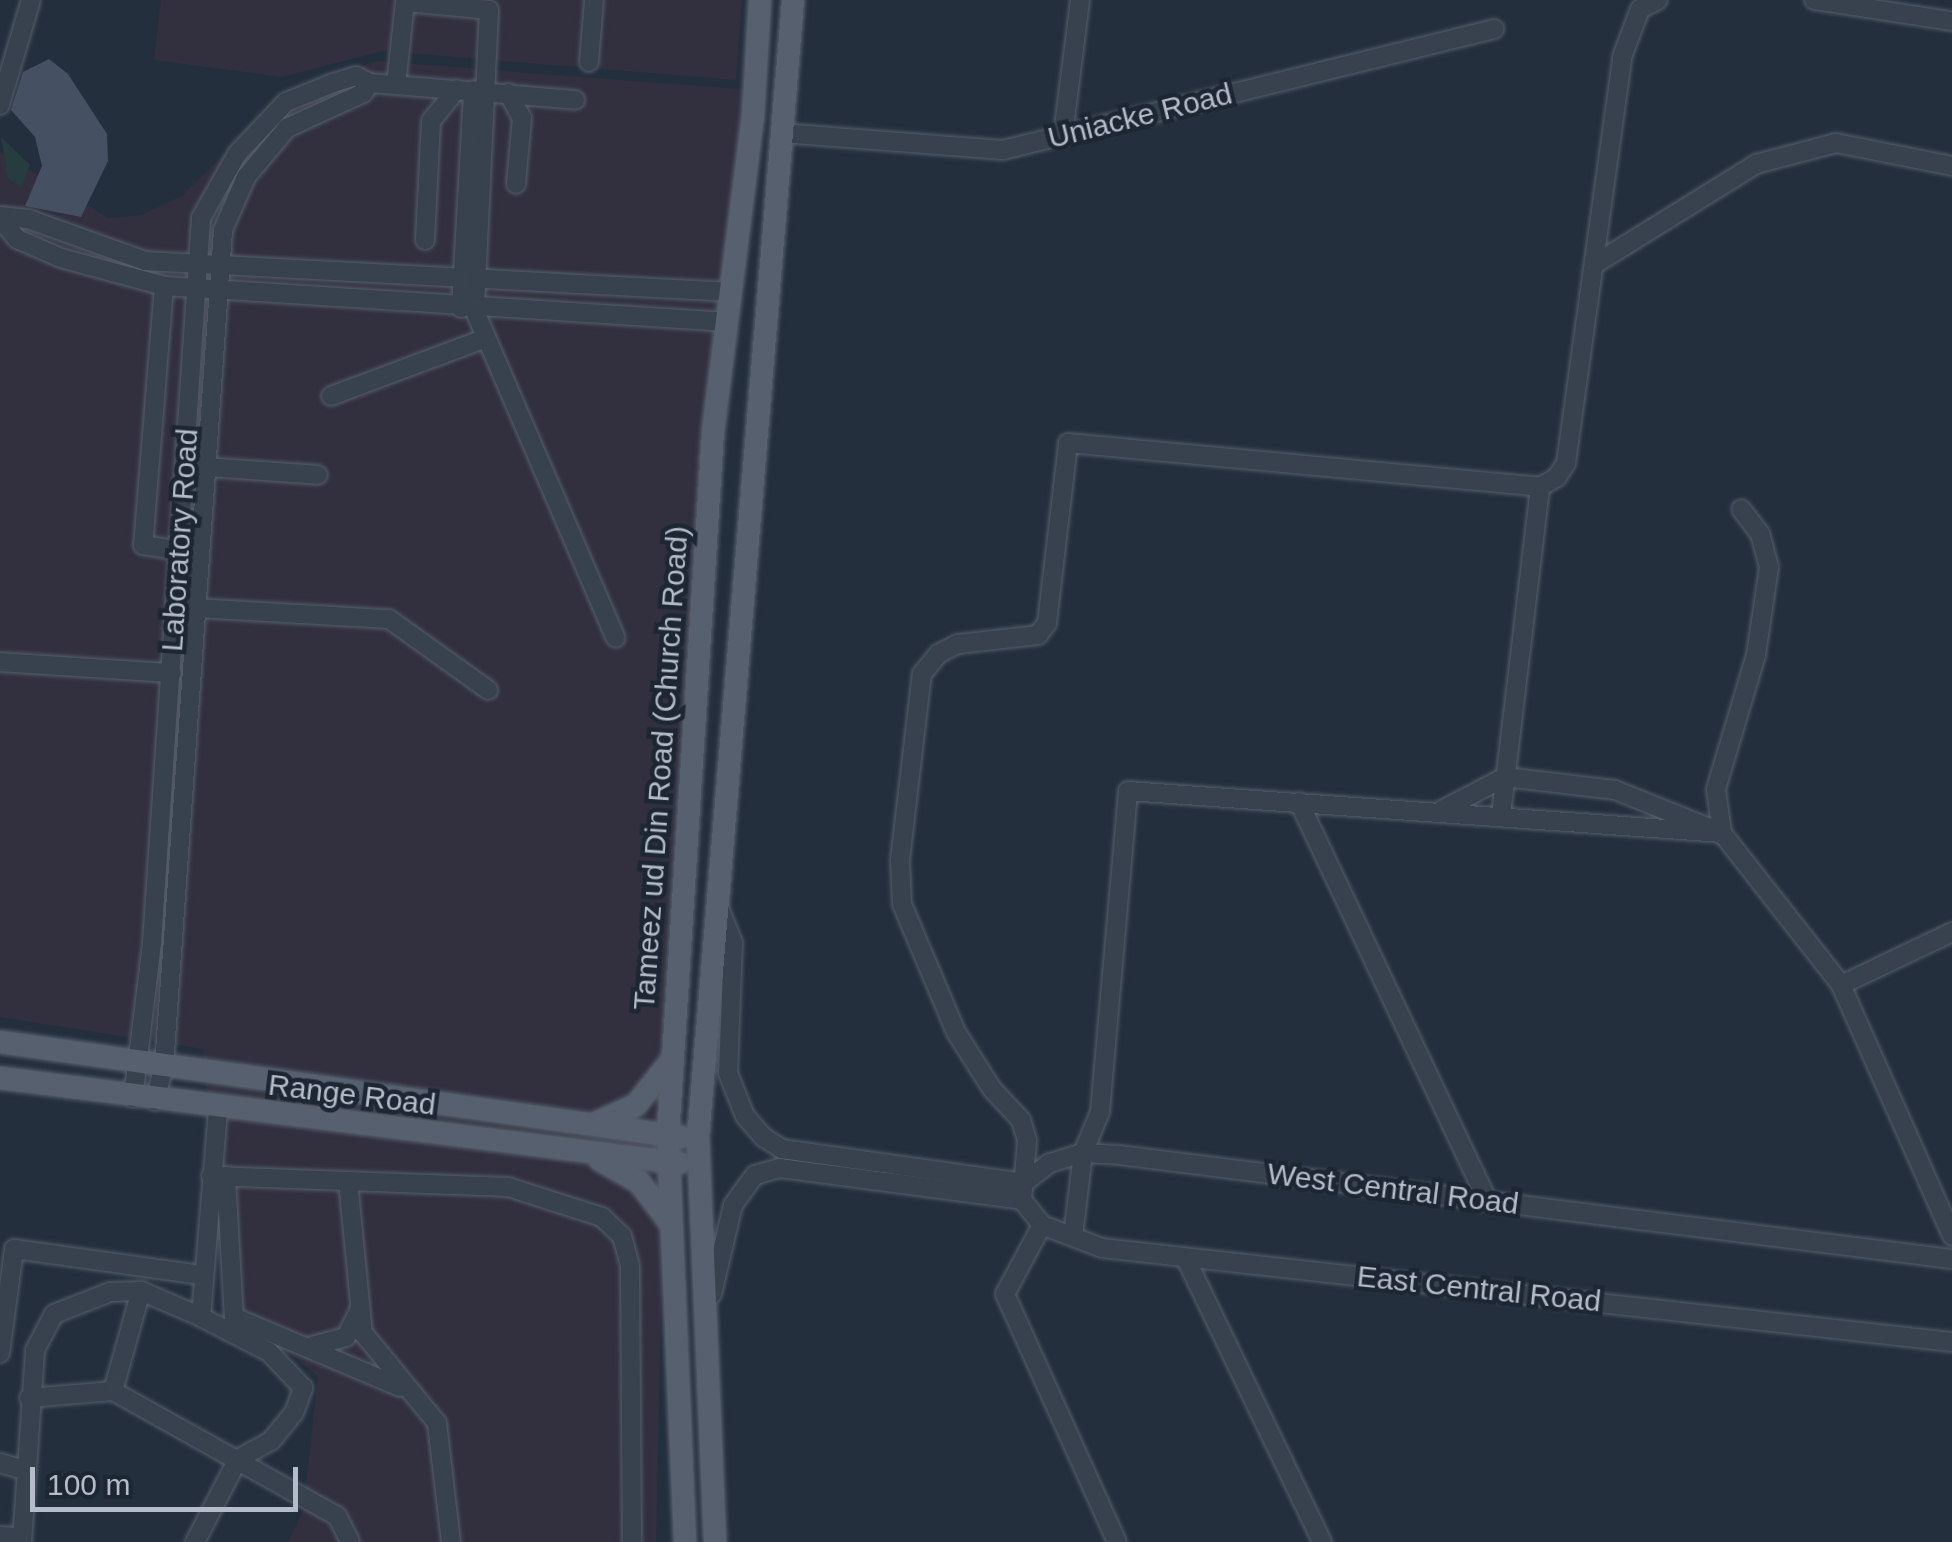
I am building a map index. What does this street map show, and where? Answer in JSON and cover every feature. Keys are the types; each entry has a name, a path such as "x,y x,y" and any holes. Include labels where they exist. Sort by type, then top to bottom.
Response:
{"main road":[{"name":"Tameez ud Din Road (Church Road)","path":"686,1542 668,1136 713,432 728,322 760,0"},
{"path":"715,1542 698,1139 752,431 793,0"},
{"path":"713,432 752,431"},
{"path":"0,1042 698,1139"},
{"path":"591,1125 636,1105 673,1059"},
{"name":"Range Road","path":"0,1078 218,1109 698,1164"},
{"path":"580,1152 639,1182 670,1223"}],"street":[{"path":"0,105 31,0"},
{"path":"589,62 594,0"},
{"path":"1062,135 1080,0"},
{"path":"1501,816 1540,487 1566,463 1622,57 1640,9 1658,0"},
{"path":"1814,0 1952,21"},
{"path":"396,85 405,2 483,6 492,16 472,90 470,308 616,638"},
{"name":"Uniacke Road","path":"780,133 1003,150 1494,28"},
{"name":"Laboratory Road","path":"144,1099 138,1061 172,672 201,218 220,181 286,102 356,76 370,83 574,100"},
{"name":"Laboratory Road","path":"144,1099 164,1066 223,230 256,165 287,128 363,93 370,83"},
{"path":"425,240 431,121 472,90"},
{"path":"508,93 522,118 516,184"},
{"path":"1596,264 1756,164 1836,143 1952,166"},
{"path":"0,217 28,218 145,261 730,292"},
{"path":"0,217 17,239 61,258 164,286 728,322"},
{"path":"164,286 143,545 181,551"},
{"path":"331,396 486,338"},
{"path":"1117,1542 1005,1294 1042,1225 1023,1191 1022,1120 992,1089 956,1032 907,925 900,860 922,674 938,654 958,644 1038,635 1047,623 1068,443 1540,487"},
{"path":"206,467 318,475"},
{"path":"1722,833 1716,789 1756,656 1769,568 1760,534 1742,510"},
{"path":"196,608 389,619 488,690"},
{"path":"0,662 172,672"},
{"path":"1440,811 1505,777 1615,790 1722,833 1842,985 1952,1235"},
{"path":"1073,1236 1083,1154 1100,1112 1128,791 1722,833"},
{"path":"1298,802 1488,1201"},
{"path":"716,902 733,943 728,1073 745,1116 764,1137 782,1149 1023,1191"},
{"path":"1842,985 1952,932"},
{"path":"218,1109 218,1176 230,1310 239,1322 410,1391"},
{"name":"West Central Road","path":"1023,1191 1050,1163 1083,1154 1704,1228"},
{"name":"West Central Road","path":"1083,1154 1952,1258"},
{"path":"724,1542 712,1289 732,1205 755,1176 780,1168 1023,1191"},
{"path":"218,1176 508,1188 574,1204 622,1236 630,1265 632,1542"},
{"path":"200,1317 202,1275 218,1176"},
{"path":"348,1181 358,1312 376,1356 437,1423 450,1542"},
{"name":"East Central Road","path":"1042,1225 1102,1248 1952,1342"},
{"path":"0,1353 7,1248 202,1275"},
{"path":"1185,1257 1322,1542"},
{"path":"112,1391 141,1291"},
{"path":"0,1536 22,1540 35,1350 54,1314 110,1292 141,1291 269,1352 303,1388 270,1441 238,1458 195,1542"},
{"path":"299,1345 336,1344 358,1312"},
{"path":"29,1398 112,1391 337,1516 350,1541"},
{"path":"0,1464 26,1470"}],"shaded area":[{"path":"161,0 742,0 736,80 382,51 282,77 154,60"},
{"path":"376,61 751,90 668,951 656,1542 288,1542 303,1511 318,1377 225,1296 203,1049 0,1017 0,152 108,218 142,215 183,195 282,97"}],"green space":[{"path":"1,137 30,165 21,188 8,178"}],"building":[{"path":"49,59 68,74 107,134 108,161 81,217 25,206 42,166 35,137 11,110 23,72"}]}
